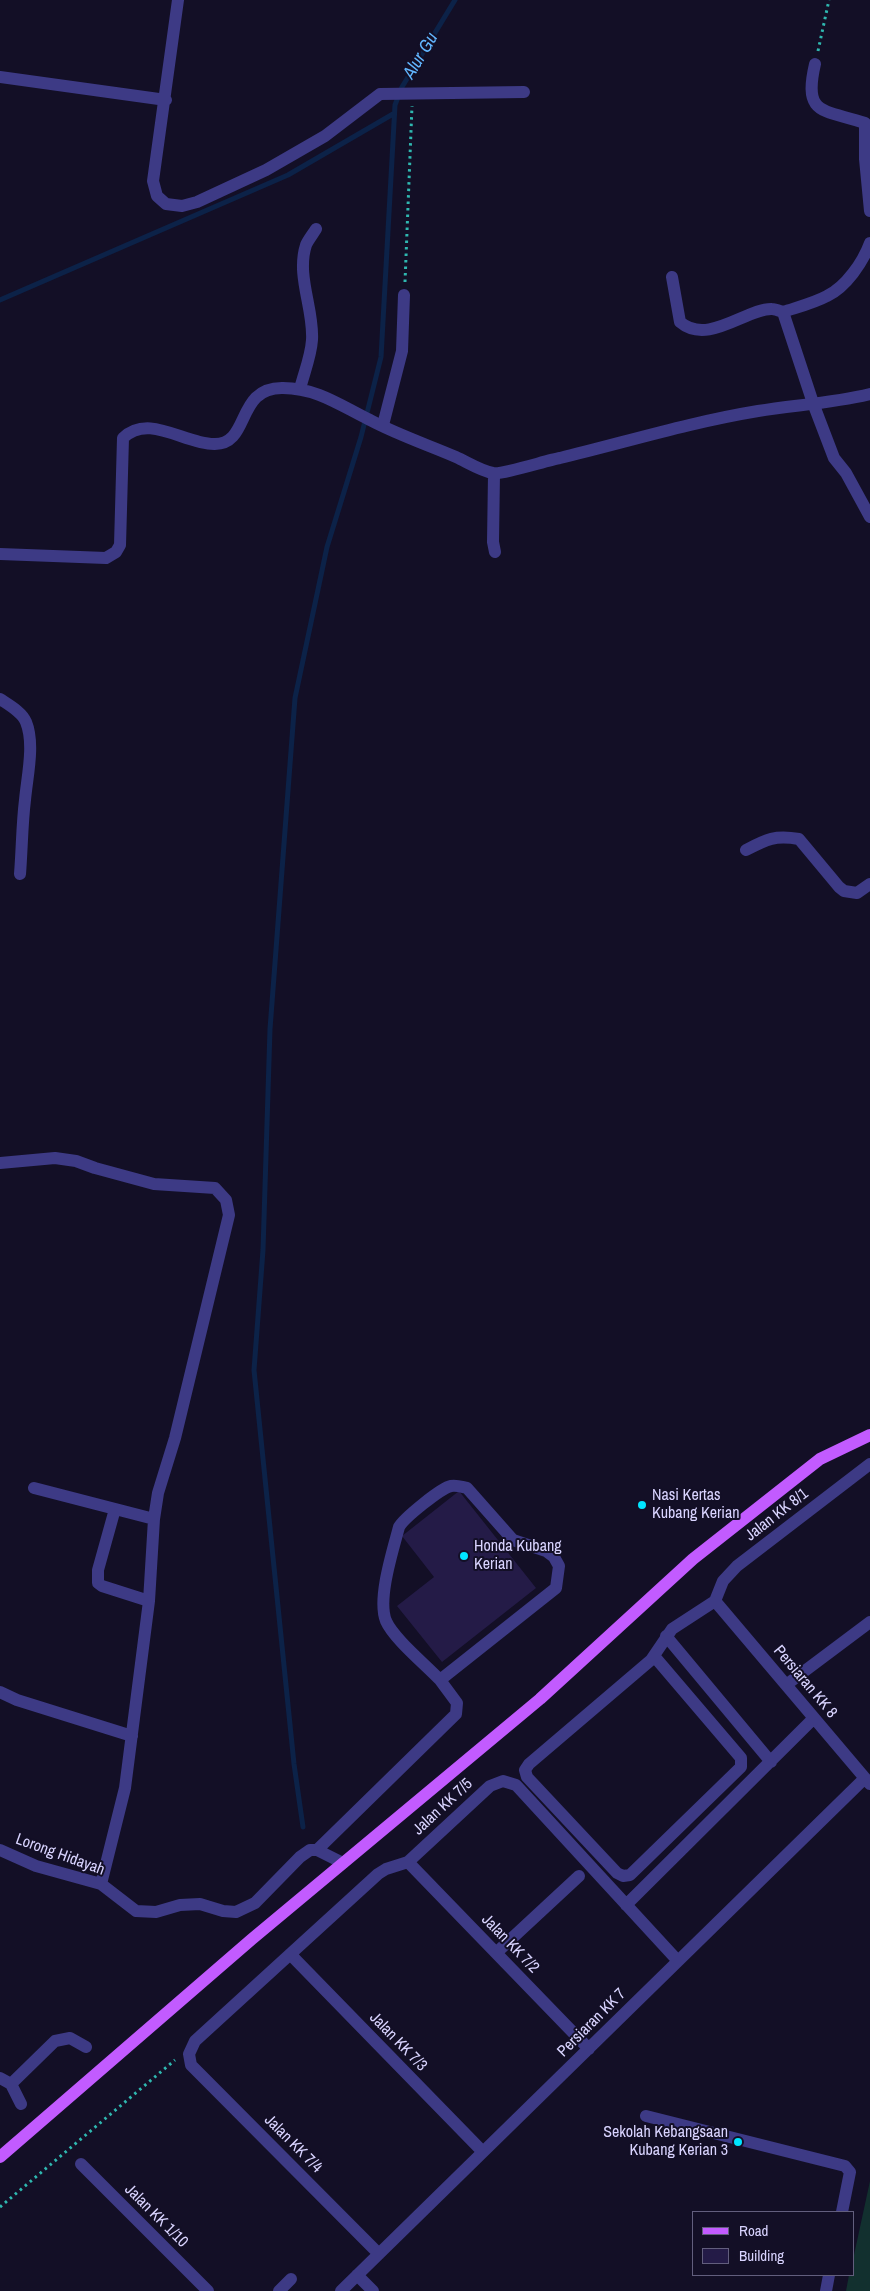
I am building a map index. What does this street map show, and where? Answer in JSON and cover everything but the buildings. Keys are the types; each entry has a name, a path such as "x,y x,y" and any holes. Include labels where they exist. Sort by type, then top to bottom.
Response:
{"main road":[{"path":"0,2158 343,1863 540,1699 693,1559 820,1459 870,1435"}],"street":[{"path":"178,0 166,100 153,182 157,196 166,204 182,206 197,202 266,170 325,136 380,94 524,92"},
{"path":"815,64 810,92 813,102 820,108 865,123 865,159 870,211"},
{"path":"0,77 166,100"},
{"path":"300,389 312,341 311,310 305,288 304,255 306,244 316,229"},
{"path":"672,277 680,322 685,327 705,329 729,325 771,309 783,312 829,296 854,273 866,256 870,243"},
{"path":"377,423 402,351 404,295"},
{"path":"783,312 813,403 834,458 846,473 870,517"},
{"path":"0,554 106,558 116,552 120,545 123,438 131,430 146,427 214,444 226,443 233,437 256,396 265,390 282,388 300,389 326,396 377,423 494,474 613,445 678,426 758,411 839,401 870,394"},
{"path":"494,474 492,542 495,552"},
{"path":"0,699 15,710 26,722 30,745 30,772 25,800 20,874"},
{"path":"746,850 770,838 783,836 799,839 844,891 857,893 870,884"},
{"path":"0,1163 55,1158 76,1161 154,1184 215,1188 226,1200 229,1215 177,1429 158,1492 154,1519 149,1602 125,1788 101,1884"},
{"name":"Jalan KK 8/1","path":"715,1601 723,1581 737,1566 870,1464"},
{"name":"Lorong Hidayah","path":"0,1850 36,1866 101,1884 136,1911 156,1912 180,1905 200,1904 223,1911 236,1912 255,1903 300,1857 310,1850 317,1850 456,1714 457,1703 440,1680 404,1644 387,1623 383,1601 399,1527 404,1519 450,1486 460,1486 467,1488 513,1540 546,1551 554,1557 559,1566 559,1576 556,1588 440,1680"},
{"path":"34,1488 154,1519"},
{"path":"115,1509 98,1570 98,1582 102,1586 149,1602"},
{"path":"654,1656 742,1758 743,1762 741,1767 630,1875 624,1876 618,1873 526,1777 525,1770 528,1764 654,1656 672,1629 715,1601"},
{"name":"Persiaran KK 8","path":"715,1601 868,1781"},
{"path":"786,1685 870,1622"},
{"path":"666,1636 770,1762"},
{"path":"0,1692 16,1700 132,1736"},
{"path":"678,1961 626,1905 814,1718"},
{"name":"Jalan KK 7/5","path":"408,1862 490,1786 504,1781 516,1785 626,1905"},
{"name":"Persiaran KK 7","path":"341,2291 678,1961 868,1781"},
{"path":"317,1850 343,1863"},
{"path":"189,2054 195,2041 378,1874 386,1869 408,1862"},
{"name":"Jalan KK 7/2","path":"408,1862 589,2048"},
{"path":"496,1952 579,1876"},
{"name":"Jalan KK 7/3","path":"290,1954 483,2152"},
{"path":"21,2104 5,2081 55,2041 70,2038 86,2046"},
{"name":"Jalan KK 7/4","path":"189,2054 191,2065 379,2254"},
{"path":"646,2116 845,2166 850,2172 842,2211"},
{"name":"Jalan KK 1/10","path":"81,2164 208,2291"},
{"path":"357,2275 373,2291"},
{"path":"826,2291 829,2276"},
{"path":"279,2291 291,2278"}],"path":[{"path":"815,64 829,0"},
{"path":"404,295 407,93"},
{"path":"0,2208 179,2057 189,2054"}],"green space":[{"path":"870,2181 870,2291 846,2291 849,2276 855,2276 855,2250"}],"waterway":[{"name":"Alur Gu","path":"303,1827 294,1764 254,1370 263,1250 270,1029 295,698 327,547 361,437 381,357 395,105 402,87 455,0"},
{"path":"0,300 288,175 393,114"}],"place":[{"name":"Nasi Kertas Kubang Kerian","path":"642,1505"},
{"name":"Honda Kubang Kerian","path":"464,1556"},
{"name":"Sekolah Kebangsaan Kubang Kerian 3","path":"738,2142"}]}
